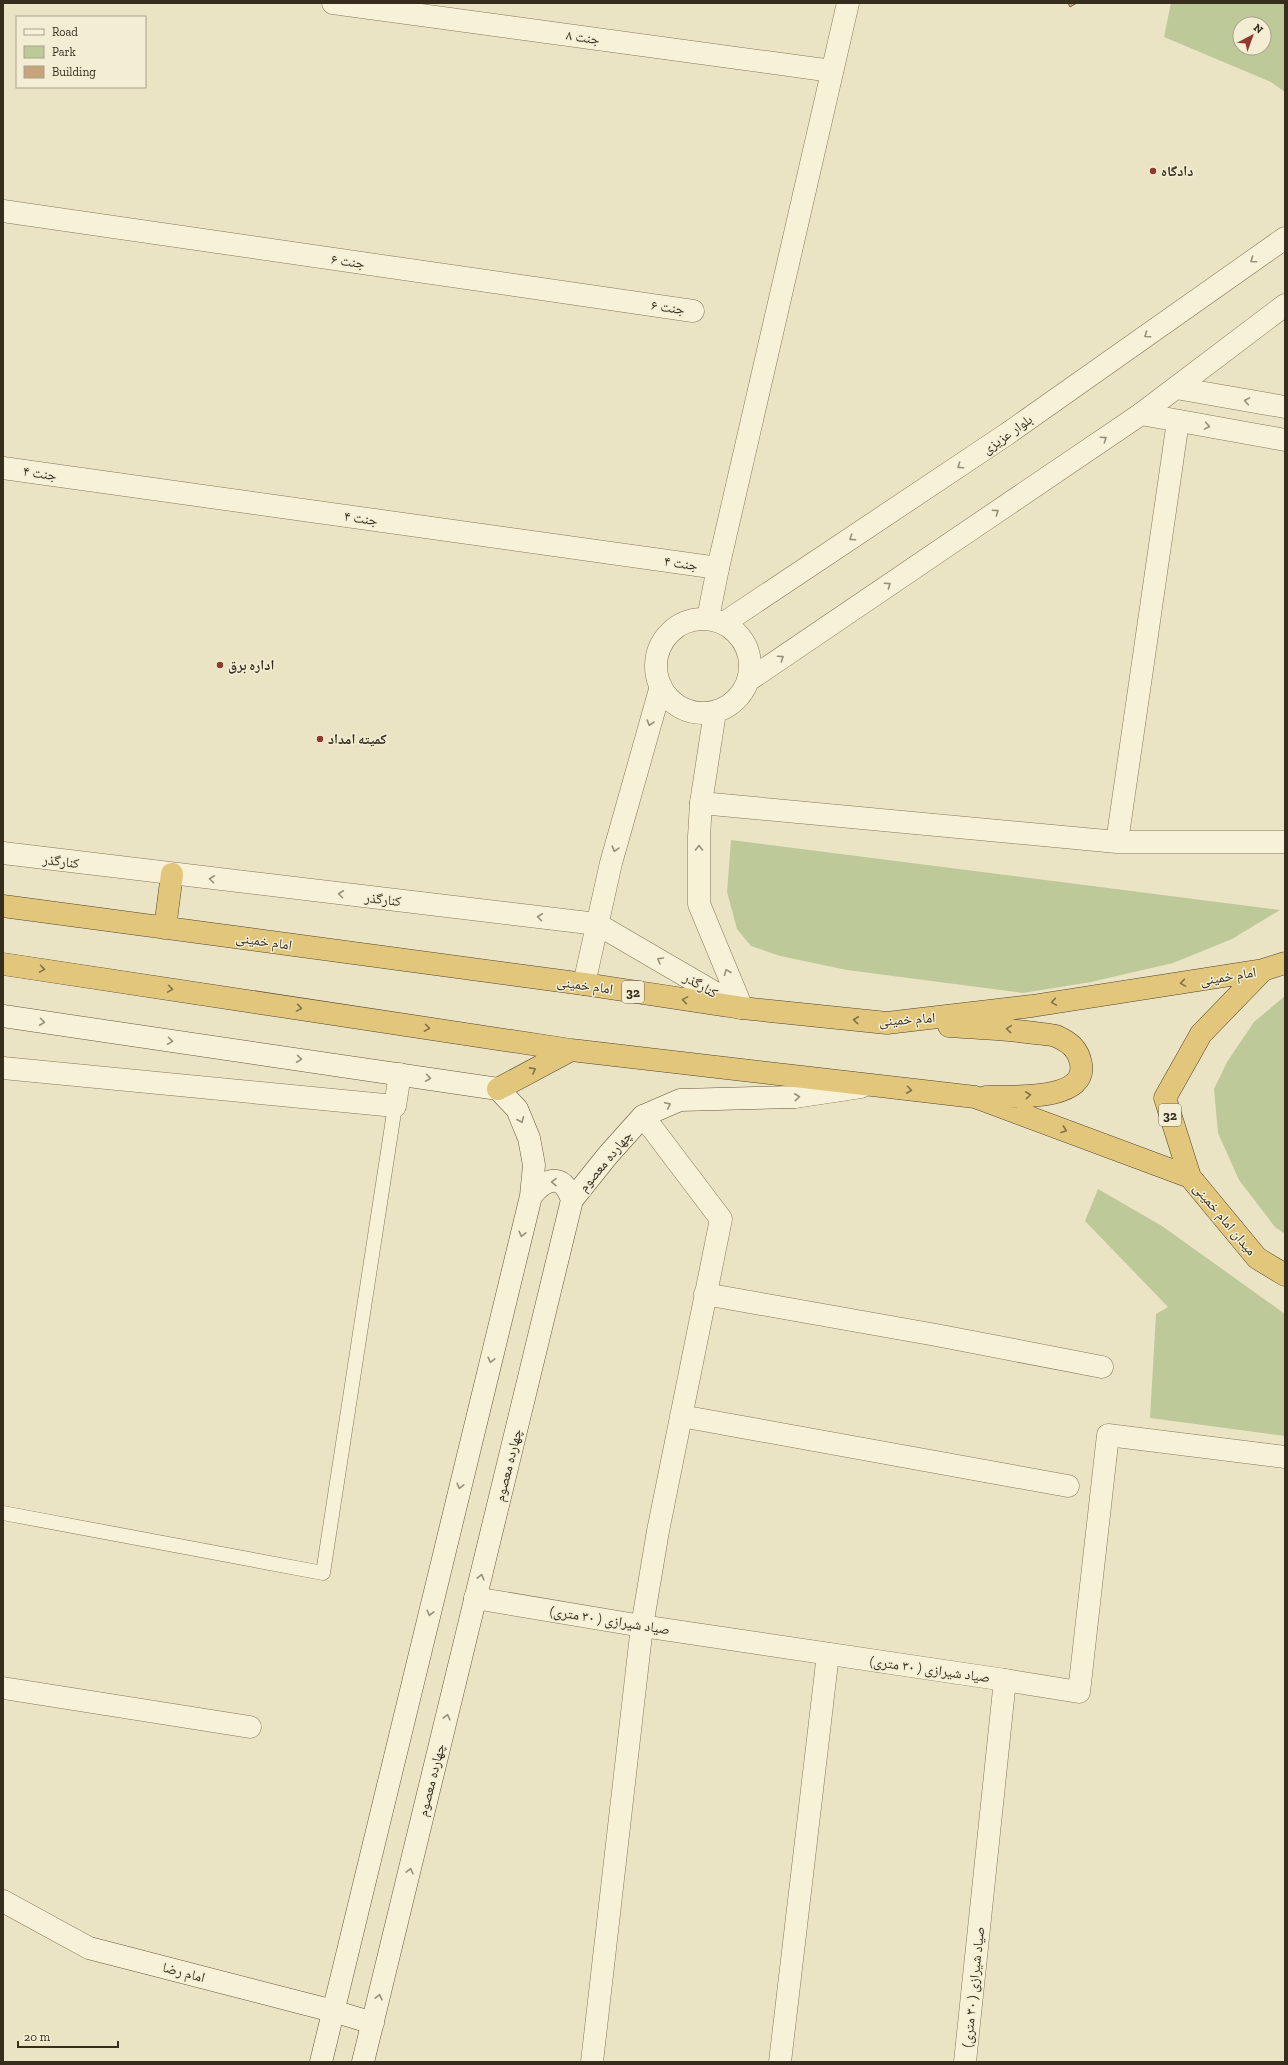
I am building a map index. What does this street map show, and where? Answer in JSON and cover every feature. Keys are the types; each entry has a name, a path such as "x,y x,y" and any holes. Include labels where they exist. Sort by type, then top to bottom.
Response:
{"highway":[{"path":"165,928 172,874"},
{"name":"امام خمینی","path":"3,906 584,984 742,1008 887,1023 1032,1006 1263,970"},
{"name":"میدان امام خمینی","path":"1285,963 1263,970 1201,1034 1165,1098 1190,1177 1257,1258 1285,1274"},
{"name":"32","path":"3,964 571,1050 975,1097 1190,1177"},
{"path":"887,1023 1011,1029 1054,1035 1070,1043 1077,1050 1081,1065 1080,1074 1074,1084 1063,1091 1024,1096 975,1097"},
{"path":"498,1089 571,1050"}],"street":[{"name":"جنت ۸","path":"333,3 832,71"},
{"path":"716,621 718,568 848,3"},
{"name":"جنت ۶","path":"3,210 692,311"},
{"name":"بلوار عزیزی","path":"716,621 1007,434 1285,238"},
{"path":"660,686 674,703 693,712 715,712 729,705 737,698 748,680 1141,414 1285,305"},
{"path":"1176,388 1285,407"},
{"path":"1141,414 1285,440"},
{"path":"1117,842 1178,421"},
{"name":"جنت ۴","path":"3,468 718,568"},
{"path":"584,984 610,863 660,686 655,662 664,638 684,622 716,621 742,638 750,658 748,680"},
{"path":"715,712 701,803 699,837 699,904 742,1008"},
{"path":"701,803 1117,842 1285,842"},
{"name":"کنارگذر","path":"3,853 597,924 742,1008"},
{"path":"3,1016 498,1089 517,1110 529,1138 534,1165 531,1196 321,2062"},
{"path":"3,1068 395,1106 400,1074"},
{"name":"چهارده معصوم","path":"363,2062 572,1200 608,1155 644,1116 680,1100 796,1097 870,1085"},
{"path":"592,2062 642,1626 658,1531 721,1219 644,1116"},
{"path":"531,1196 541,1184 553,1180 563,1183 570,1192 572,1200"},
{"path":"705,1294 1102,1367"},
{"path":"681,1416 1068,1486"},
{"path":"1005,1680 1080,1692 1108,1435 1285,1457"},
{"name":"صیاد شیرازی ( ۳۰ متری)","path":"476,1598 642,1626 1005,1680 965,2062"},
{"path":"780,2062 828,1654"},
{"path":"3,1688 250,1727"},
{"name":"امام رضا","path":"3,1901 89,1948 333,2011 373,2023"}],"lane":[{"path":"3,1513 323,1573 395,1106"}],"green space":[{"path":"1171,3 1285,3 1285,92 1271,82 1164,37"},
{"path":"731,840 1280,910 1232,939 1173,963 1091,982 1023,993 847,970 780,956 751,946 737,929 727,892"},
{"path":"1285,996 1285,1234 1275,1227 1239,1180 1218,1133 1214,1089 1227,1062 1254,1022"},
{"path":"1098,1189 1162,1226 1285,1314 1285,1436 1150,1418 1156,1314 1168,1307 1085,1221"}],"building":[{"path":"1068,3 1077,3 1070,7"}],"place":[{"name":"دادگاه","path":"1153,171"},
{"name":"اداره برق","path":"220,665"},
{"name":"کمیته امداد","path":"320,739"}]}
